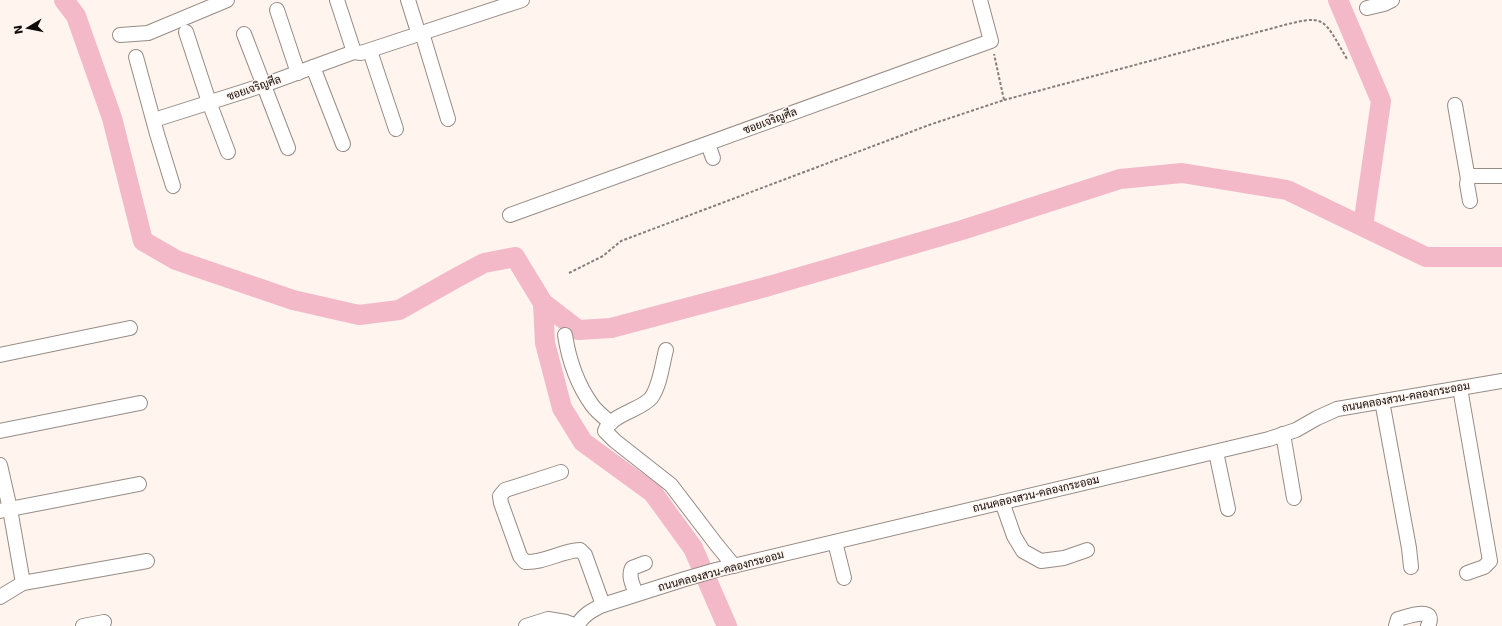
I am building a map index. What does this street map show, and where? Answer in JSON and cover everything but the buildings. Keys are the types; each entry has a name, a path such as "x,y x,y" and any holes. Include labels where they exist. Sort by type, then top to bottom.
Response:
{"street":[{"path":"120,35 148,33 227,0"},
{"path":"337,0 354,52"},
{"path":"408,0 421,34 448,119"},
{"name":"ซอยเจริญศีล","path":"154,120 264,85 354,52 361,53 370,51 522,0"},
{"path":"980,0 991,41"},
{"path":"1367,8 1384,4 1392,0"},
{"path":"277,10 298,73"},
{"path":"186,32 209,102 228,152"},
{"path":"244,34 288,148"},
{"name":"ซอยเจริญศีล","path":"510,215 991,41"},
{"path":"370,51 396,129"},
{"path":"136,57 173,186"},
{"path":"313,67 343,144"},
{"path":"1455,105 1468,179 1467,184 1470,201"},
{"path":"708,144 713,158"},
{"path":"1468,179 1472,176 1502,176"},
{"path":"0,355 130,328"},
{"path":"565,336 567,349 576,378 593,407 611,423"},
{"path":"666,350 658,383 649,400 611,423 606,428 607,433 671,485 734,566"},
{"name":"ถนนคลองสวน-คลองกระออม","path":"577,626 590,611 603,605 685,578 1269,439 1296,430 1337,409 1502,381"},
{"path":"1460,388 1490,561 1484,567 1467,572"},
{"path":"1382,402 1409,548 1411,567"},
{"path":"0,431 140,403"},
{"path":"1283,434 1294,498"},
{"path":"1216,452 1228,509"},
{"path":"0,465 5,510 24,583"},
{"path":"561,472 505,490 500,496 501,503 520,556 525,562 533,562 569,550 580,550 584,555 603,605"},
{"path":"5,510 139,484"},
{"path":"1002,502 1014,536 1023,551 1040,561 1064,558 1087,550"},
{"path":"835,542 844,578"},
{"path":"0,596 24,583 147,561"},
{"path":"636,594 630,572 632,568 645,562"},
{"path":"1396,626 1398,619 1417,613 1424,613 1430,620 1428,626"},
{"path":"526,626 548,619 566,622 577,626"},
{"path":"83,626 104,622"}],"path":[{"path":"569,272 603,256 621,241 929,125 1004,100 1277,26 1314,19 1322,21 1328,27 1347,58"},
{"path":"991,41 1004,100"}],"waterway":[{"path":"64,0 76,16 112,118 143,241 176,260 293,300 359,315 399,310 484,263 515,257 543,303 578,330 611,328 769,286 962,230 1120,179 1182,173 1287,190 1426,257 1502,257"},
{"path":"1338,0 1381,101 1363,226"},
{"path":"543,303 545,343 562,408 583,442 653,493 693,548 727,626"}]}
